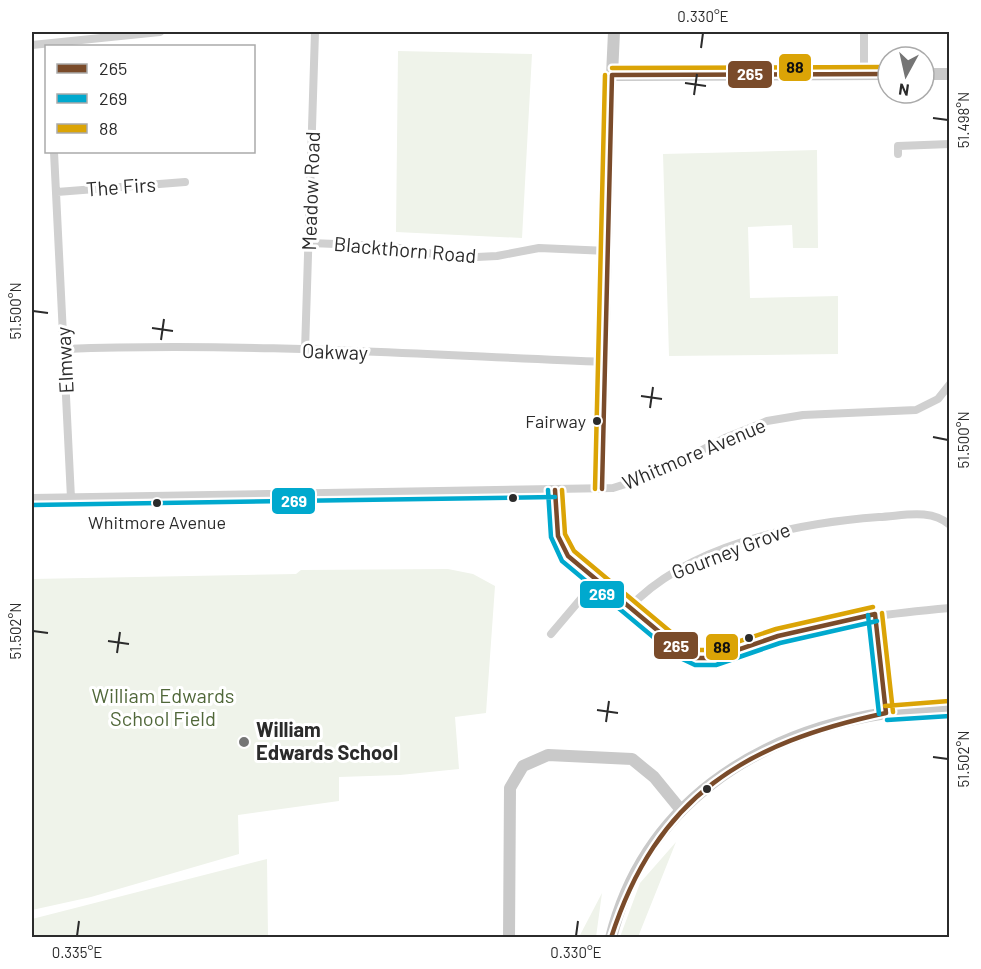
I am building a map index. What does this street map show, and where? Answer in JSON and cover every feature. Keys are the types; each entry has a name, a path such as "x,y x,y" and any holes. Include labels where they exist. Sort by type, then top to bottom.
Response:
{"street":[{"path":"54,45 160,32"},
{"name":"Meadow Road","path":"305,351 315,32"},
{"path":"603,489 614,32"},
{"path":"864,32 864,74"},
{"path":"612,75 876,74"},
{"path":"898,154 898,146 950,144"},
{"name":"Elmway","path":"54,153 71,498"},
{"name":"The Firs","path":"57,192 185,182"},
{"name":"Blackthorn Road","path":"310,243 387,246 457,258 497,256 539,248 608,251"},
{"name":"Oakway","path":"65,348 305,351 605,362"},
{"name":"Whitmore Avenue","path":"32,498 603,489 639,481 725,438 767,421 803,416 911,411 930,404 950,384"},
{"path":"555,490 557,526 562,546 572,560 681,650 696,658 705,659 799,631 875,615 950,608"},
{"name":"Gourney Grove","path":"629,608 658,580 770,532 825,522 921,514 939,517 950,525"},
{"path":"551,634 596,581"},
{"path":"875,615 886,713"},
{"path":"611,938 617,911 637,866 656,837 705,787 748,759 815,730 886,713 950,708"},
{"path":"509,938 510,788 523,766 548,755 632,759 654,777 681,810"}],"green space":[{"path":"398,51 532,54 522,238 396,232"},
{"path":"817,150 818,248 793,248 792,225 748,227 750,298 838,296 838,354 669,356 663,154"},
{"name":"William Edwards School Field","path":"448,569 473,574 495,586 486,713 455,717 459,769 400,775 339,777 339,801 238,815 239,854 91,897 32,910 32,579 296,574 301,570"},
{"path":"676,842 638,937 620,937 640,883"},
{"path":"267,859 268,937 33,937 32,919"},
{"path":"602,893 596,937 579,937"}],"transit line":[{"name":"88","path":"612,68 876,67"},
{"name":"265","path":"612,75 876,74"},
{"name":"88","path":"595,489 605,75"},
{"name":"265","path":"602,489 612,75"},
{"name":"269","path":"548,490 551,537 562,561 676,656 695,665 716,665 780,643 877,621"},
{"name":"265","path":"555,490 558,536 568,556 681,650 696,658 714,658 778,636 875,614"},
{"name":"88","path":"562,490 565,534 574,551 685,644 698,650 713,650 776,629 873,607"},
{"name":"269","path":"32,505 555,497"},
{"name":"88","path":"882,613 893,712"},
{"name":"265","path":"875,614 886,713"},
{"name":"269","path":"868,615 879,714"},
{"name":"88","path":"885,706 949,701"},
{"name":"265","path":"611,938 630,889 654,847 681,812 713,783 750,760 790,741 836,725 886,713"},
{"name":"269","path":"887,720 950,716"}],"place":[{"name":"Fairway","path":"597,421"},
{"name":"Whitmore Avenue","path":"157,503"},
{"name":"William Edwards School","path":"244,742"}]}
